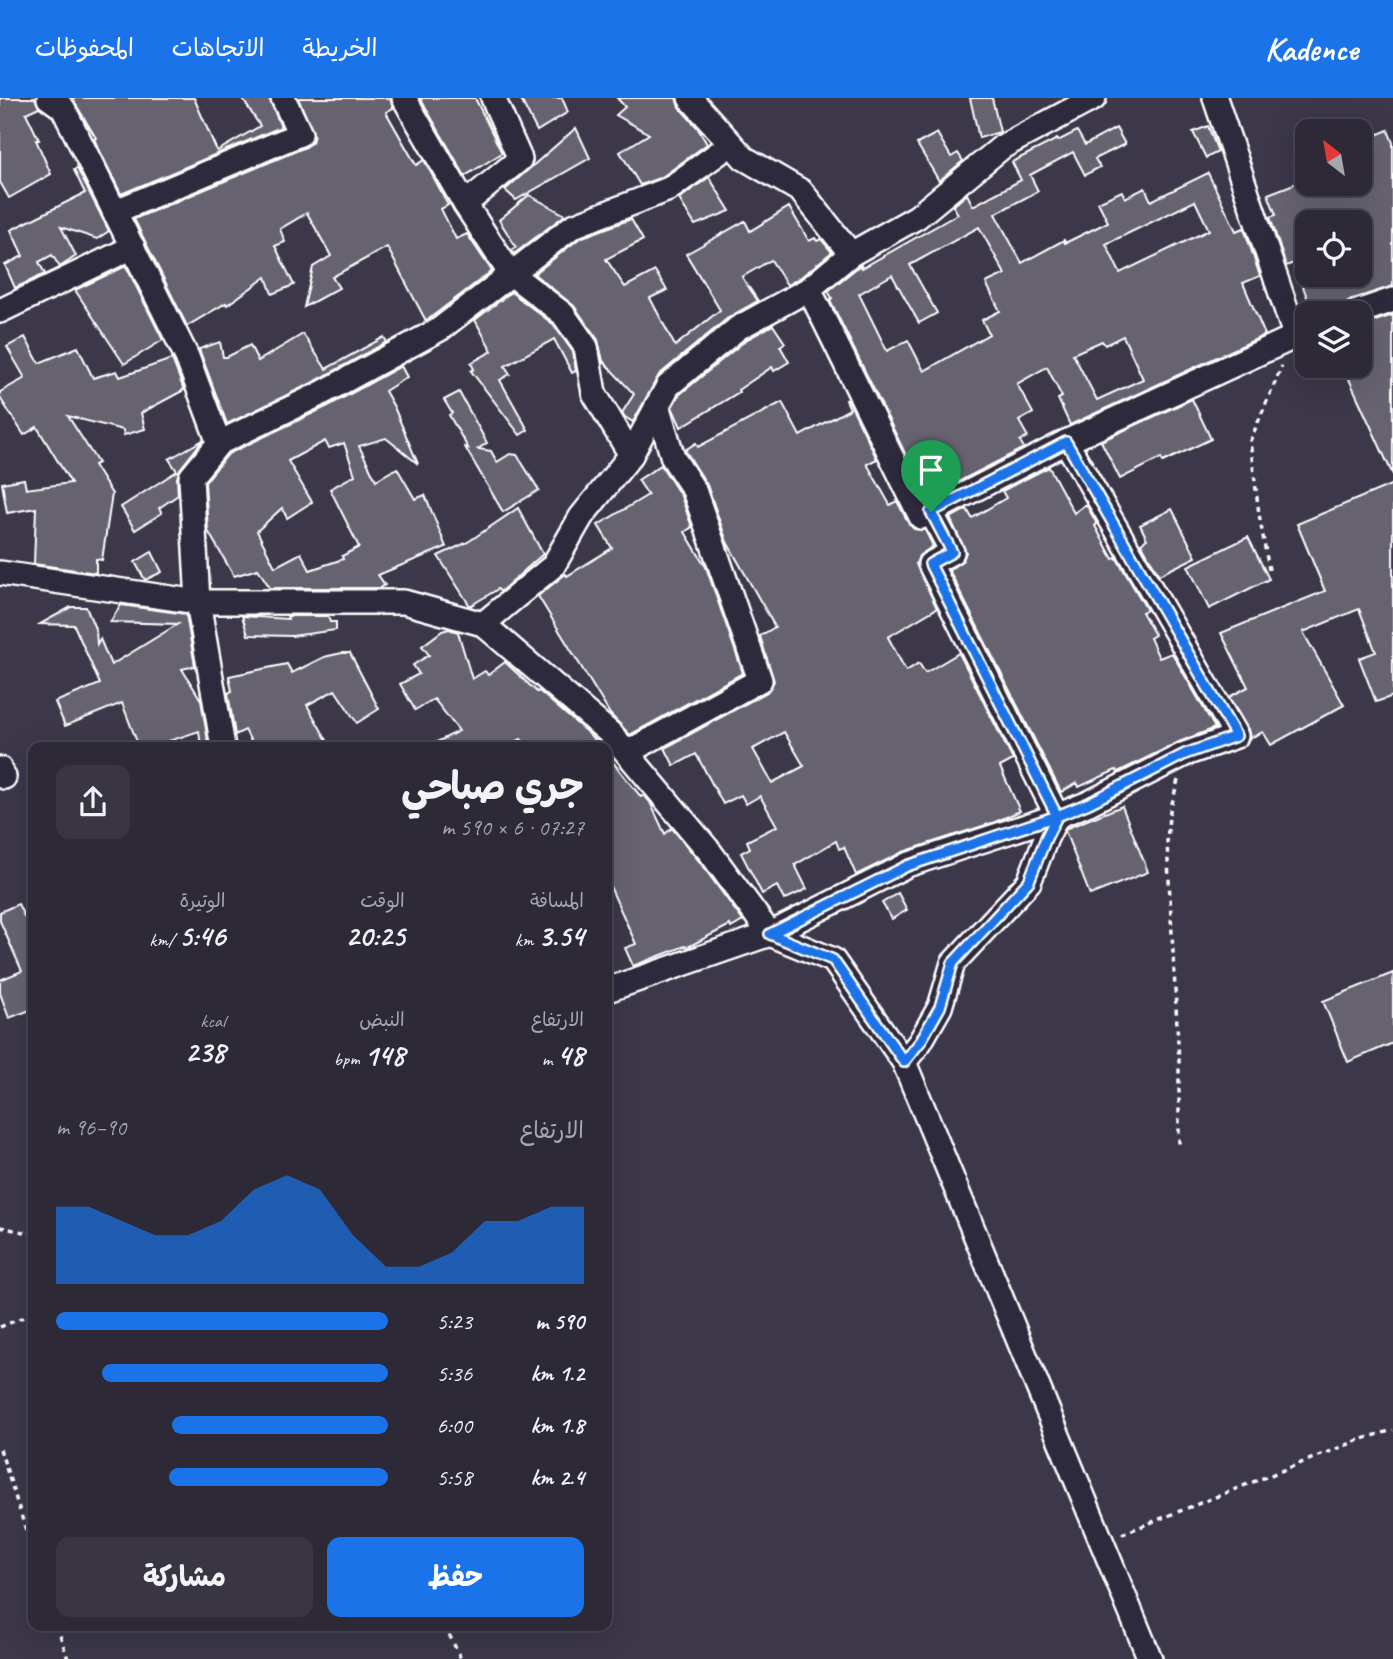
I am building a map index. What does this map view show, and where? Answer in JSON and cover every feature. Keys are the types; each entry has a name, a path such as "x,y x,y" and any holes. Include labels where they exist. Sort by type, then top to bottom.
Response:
{"street":[{"path":"49,98 63,108 133,247 187,357 219,443"},
{"path":"114,212 300,134 283,98"},
{"path":"404,98 465,204 510,273 562,314 586,347 594,393 632,455"},
{"path":"465,204 520,159 493,98"},
{"path":"690,98 744,158 801,191 851,254"},
{"path":"483,624 553,566 581,517 632,455 668,386 738,328 809,289 851,254 917,217 1002,147 1094,98"},
{"path":"1215,98 1295,317"},
{"path":"222,742 198,602 191,477 219,443 322,393 440,329 573,226 669,189 731,144"},
{"path":"0,311 133,247"},
{"path":"809,289 921,517 1066,442 1295,336"},
{"path":"1372,307 1393,300"},
{"path":"628,752 760,681 694,490 673,458 657,405"},
{"path":"612,988 770,934 907,866 1057,816 1089,803 1185,754 1236,736 1066,442"},
{"path":"931,512 952,552 930,564 1057,816"},
{"path":"0,573 198,602 404,602 483,624 611,734 710,852 770,934 833,960 904,1062 1150,1659"},
{"path":"904,1062 920,1042 940,1007 953,963 1029,881 1057,816"}],"path":[{"path":"1269,570 1250,441 1295,346"},
{"path":"1179,1144 1180,1060 1167,843 1169,815 1185,754"},
{"path":"0,1227 28,1233"},
{"path":"0,1326 28,1316"},
{"path":"1101,1543 1359,1440 1393,1430"},
{"path":"0,1449 28,1536"},
{"path":"59,1631 68,1659"},
{"path":"447,1631 461,1659"}],"building":[{"path":"0,98 35,98 39,107 26,113 51,174 9,198 0,182"},
{"path":"72,98 194,98 217,151 260,126 242,98 269,98 281,127 121,194 94,139 96,138"},
{"path":"298,98 390,98 393,108 386,112 416,165 424,160 448,205 441,209 456,239 467,234 492,271 426,321 387,247 332,277 339,288 304,307 313,267 331,256 307,213 280,229 285,242 275,246 294,285 272,294 266,277 227,305 226,303 187,326 134,219 306,147 312,142 314,135"},
{"path":"420,98 475,98 502,153 465,176"},
{"path":"520,98 562,98 568,112 537,131"},
{"path":"617,98 676,98 679,107 697,127 707,144 662,177 640,185 620,152 649,134 616,115 625,107"},
{"path":"970,98 992,98 1000,132 979,138"},
{"path":"1208,126 1218,152 1206,158 1193,132"},
{"path":"576,128 590,158 516,200 505,190"},
{"path":"1116,128 1125,144 1095,159 1100,167 1085,175 1073,152 1030,175 1038,191 995,214 1022,263 1064,240 1065,243 1108,222 1098,202 1122,191 1125,198 1145,188 1151,201 1208,173 1236,231 1244,228 1260,276 1243,283 1265,335 1070,425 1058,399 1062,397 1047,367 1017,384 1033,413 1019,421 1028,437 1020,441 1024,448 927,498 828,291 861,265 862,268 958,214 953,206 967,194 973,206 1021,180 1012,162 1077,131 1085,145","holes":["1195,201 1209,230 1120,273 1106,244","979,227 1005,274 986,283 1000,311 982,320 989,334 924,371 908,340 887,351 859,294 892,275 919,323 937,313 910,265","1123,336 1143,379 1097,400 1073,354 1102,341 1105,345"]},
{"path":"1388,130 1393,143 1393,286 1348,301 1308,301 1303,287 1372,287 1372,210 1295,210 1295,266 1294,263 1286,266 1270,217 1276,215 1268,194 1295,184 1295,196 1372,196 1372,137"},
{"path":"937,133 951,157 958,153 963,161 939,181 917,144"},
{"path":"77,168 109,231 97,239 61,227 76,256 60,267 52,255 39,262 45,274 15,288 5,265 23,256 11,230 85,193 74,170"},
{"path":"709,177 730,211 695,225 679,199"},
{"path":"529,195 565,215 514,254 511,250 516,247 499,220"},
{"path":"789,207 809,241 821,239 832,252 787,285 771,260 742,277 758,301 729,317 659,375 633,422 625,417 622,413 634,394 603,361 598,340 574,306 534,274 580,238 631,219 643,240 606,259 625,287 655,271 667,290 650,298 675,346 720,310 686,254 745,221 750,231"},
{"path":"126,266 163,340 124,364 75,290"},
{"path":"511,292 553,324 573,352 576,371 572,373 554,339 505,366 510,374 500,380 528,430 520,435 471,371 474,369 471,363 492,351 475,320"},
{"path":"1393,315 1393,475 1349,378 1372,378 1372,322"},
{"path":"773,325 785,343 780,346 789,362 774,371 772,367 738,390 739,392 681,427 672,407 679,395 746,340"},
{"path":"303,334 326,369 384,337 387,342 316,381 227,424 199,349 220,342 223,357 227,357 250,345 258,361"},
{"path":"25,337 39,363 78,347 93,378 117,371 120,377 172,359 184,390 141,413 145,429 124,435 123,430 68,416 98,463 94,465 112,494 102,560 96,559 96,573 34,564 36,508 7,513 2,483 24,479 26,489 71,483 37,427 24,435 0,398 0,392 25,378 7,347"},
{"path":"401,366 407,377 385,391 418,464 386,438 359,446 376,480 397,468 415,499 425,495 446,547 378,575 385,585 380,588 270,588 258,569 234,576 208,531 205,482 228,454 328,406","holes":["325,441 329,448 344,443 355,475 330,489 359,547 342,556 343,559 310,570 301,553 275,567 257,531 282,508 287,518 312,502 288,461"]},
{"path":"459,392 487,443 478,449 491,451 497,462 510,454 517,455 539,490 503,512 449,415 452,413 444,400"},
{"path":"848,399 877,459 867,464 890,505 897,501 909,524 914,529 925,530 933,546 919,556 916,564 937,608 888,637 906,671 919,663 925,673 959,653 1013,760 1000,767 1020,811 995,822 903,852 856,875 844,847 839,849 836,841 795,865 807,889 784,900 777,886 762,894 741,853 750,848 747,841 777,826 760,796 746,804 741,795 723,804 696,754 674,766 665,748 767,692 774,681 760,636 775,627 727,542 707,485 685,450 696,443 698,447 782,402 800,436 850,409 846,400","holes":["784,732 804,766 772,783 753,749"]},
{"path":"1192,399 1211,439 1163,462 1161,458 1120,479 1101,441"},
{"path":"203,440 180,469 177,478 178,495 159,508 162,513 135,530 121,507 177,471 169,459"},
{"path":"661,465 681,496 692,527 685,532 706,567 743,673 630,735 610,714 538,596 566,574 567,576 612,548 598,525 648,495 638,480"},
{"path":"1049,467 1074,513 1086,504 1113,559 1116,557 1147,610 1142,612 1155,635 1150,638 1159,658 1172,653 1215,728 1179,742 1118,772 1116,770 1079,787 1077,783 1061,792 949,570 963,560 966,552 950,518 967,509 972,518 1006,498 1002,491"},
{"path":"1393,484 1393,696 1376,702 1359,658 1376,652 1359,609 1303,632 1344,705 1271,745 1263,732 1250,738 1248,729 1229,697 1248,687 1221,633 1325,591 1297,524"},
{"path":"518,508 543,554 500,592 498,589 470,606 438,556 468,542"},
{"path":"1172,509 1196,557 1159,575 1141,543 1147,539 1140,525"},
{"path":"1248,537 1269,579 1209,609 1188,566"},
{"path":"152,552 162,572 145,580 135,562"},
{"path":"121,605 186,614 195,666 182,669 201,700 208,742 200,742 199,731 166,742 137,742 122,703 65,726 55,702 100,684 74,625 40,624 71,607 86,607 96,631 97,644 100,639 111,665 178,624 110,622"},
{"path":"242,616 288,619 287,616 328,616 330,622 336,622 336,630 292,636 248,635"},
{"path":"449,629 458,632 472,679 485,671 488,675 505,662 596,742 524,742 521,739 515,742 437,742 459,731 434,699 415,710 400,684 419,674 413,665 429,655 422,646"},
{"path":"350,653 379,709 357,723 335,690 307,705 328,742 251,742 245,730 235,735 228,693 232,691 229,676 287,664 292,673 324,657"},
{"path":"612,761 641,797 644,795 650,802 665,834 672,828 743,921 688,947 633,966 625,948 636,944 612,891"},
{"path":"1122,806 1148,872 1090,895 1065,831"},
{"path":"898,893 907,910 892,919 882,903"},
{"path":"18,904 28,919 28,1011 9,1018 0,993 0,980 22,971 0,921 0,912"},
{"path":"1393,973 1393,1043 1348,1062 1323,1001"}],"route":[{"path":"931,512 952,552 930,564 1057,816 1029,881 953,963 940,1007 920,1042 904,1062 833,960 770,934 907,866 1057,816 1089,803 1185,754 1236,736 1066,442 931,512"}]}
